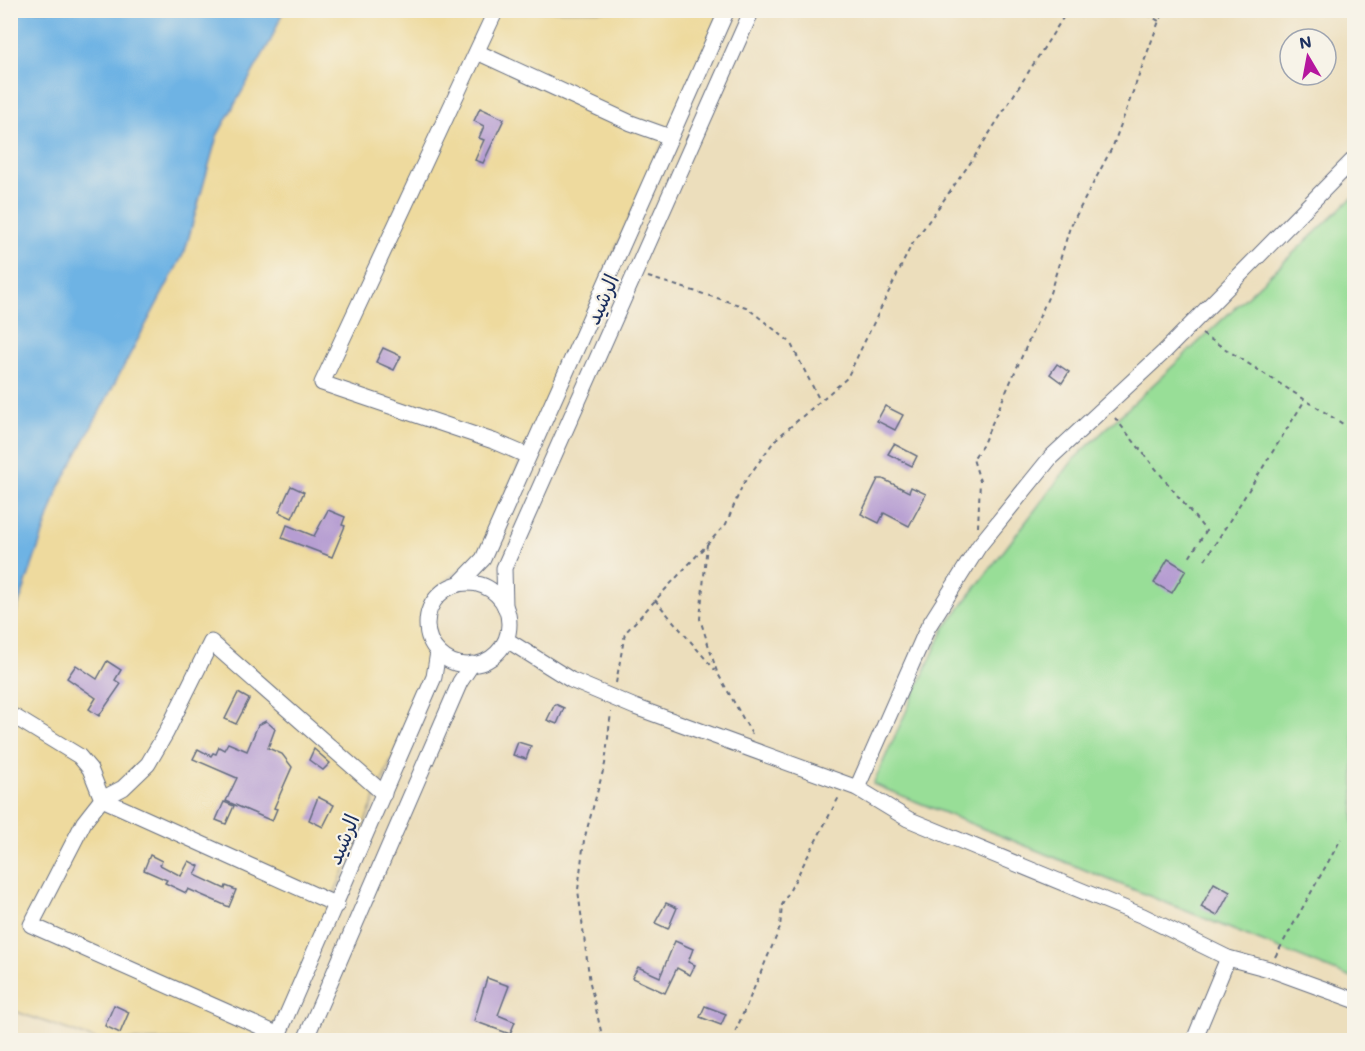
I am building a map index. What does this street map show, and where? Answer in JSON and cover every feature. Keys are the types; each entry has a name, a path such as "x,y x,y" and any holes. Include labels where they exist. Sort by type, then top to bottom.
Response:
{"street":[{"path":"496,10 322,383 493,441 528,456"},
{"name":"الرشيد","path":"459,585 483,559 727,10"},
{"name":"الرشيد","path":"505,607 504,568 752,10"},
{"path":"477,52 631,123 670,137"},
{"path":"852,786 928,627 979,546 1051,457 1190,325 1354,159"},
{"path":"477,584 489,589 505,607 509,621 507,640 493,657 472,664 453,662 438,652 427,631 427,617 432,604 440,593 459,585 477,584"},
{"path":"507,640 571,680 852,786 908,819 1143,915 1228,958 1269,969 1354,1000"},
{"path":"278,1038 31,925 84,822 102,799 123,788 148,764 211,642 384,794"},
{"name":"الرشيد","path":"278,1038 434,677 438,652"},
{"path":"305,1041 460,682 472,664"},
{"path":"15,717 79,756 90,769 102,799 337,905"},
{"path":"1194,1041 1228,958"}],"path":[{"path":"603,1041 590,983 578,890 584,840 605,764 613,697 625,633 726,524 743,484 775,440 846,378 911,246 974,159 1068,10"},
{"path":"1139,10 1159,21"},
{"path":"979,546 980,481 974,459 982,446 1050,293 1070,227 1113,146 1159,21 1166,10"},
{"path":"635,273 746,307 790,342 820,401"},
{"path":"1190,325 1354,431"},
{"path":"1205,560 1305,400"},
{"path":"1105,406 1206,531 1189,558"},
{"path":"707,544 700,619 717,672"},
{"path":"655,600 717,672 763,753"},
{"path":"734,1041 733,1037 780,928 782,905 852,786"},
{"path":"1269,969 1341,839"}],"green space":[{"path":"1354,196 1354,979 873,784 944,629 1074,459"}],"sand":[{"path":"206,11 722,11 478,556 434,592 423,611 421,627 429,672 272,1040 97,1040 11,1010 11,447"}],"water":[{"path":"11,10 283,11 271,40 217,136 185,251 58,490 11,627"}],"building":[{"path":"480,108 504,119 483,163 475,160 484,140 479,138 484,126 474,121"},
{"path":"383,348 401,356 394,370 376,362"},
{"path":"1057,364 1069,372 1062,383 1050,374"},
{"path":"885,406 903,415 895,430 877,421"},
{"path":"894,444 917,456 912,466 888,454"},
{"path":"878,479 883,479 909,492 911,487 926,494 909,526 884,513 879,523 861,514"},
{"path":"291,486 304,492 292,518 279,512"},
{"path":"328,510 345,517 342,525 345,526 332,557 282,538 287,525 314,536"},
{"path":"1168,559 1186,570 1172,593 1154,583"},
{"path":"107,661 121,670 115,680 121,684 99,716 89,709 96,698 67,678 76,665 97,679"},
{"path":"238,693 249,699 236,724 225,719"},
{"path":"555,704 564,708 557,724 547,720"},
{"path":"266,721 275,729 268,748 282,754 292,767 274,808 277,809 272,821 226,801 237,778 193,759 198,749 211,756 213,753 216,754 219,747 224,750 228,743 247,751 258,725"},
{"path":"518,742 531,746 526,759 513,755"},
{"path":"314,749 330,763 323,770 309,760"},
{"path":"318,797 334,805 323,827 309,820"},
{"path":"224,802 234,806 226,824 216,820"},
{"path":"150,855 162,861 160,865 181,876 189,861 199,866 195,875 225,889 226,886 236,890 229,907 188,889 186,893 165,883 167,880 144,870"},
{"path":"1214,883 1230,892 1217,916 1201,907"},
{"path":"666,903 677,908 668,929 655,923"},
{"path":"675,941 693,949 688,962 695,965 690,975 677,968 665,993 632,978 638,967 660,977"},
{"path":"487,978 509,986 498,1015 515,1022 510,1034 474,1021"},
{"path":"114,1005 129,1012 120,1033 105,1026"},
{"path":"705,1006 726,1014 721,1025 700,1017"}]}
